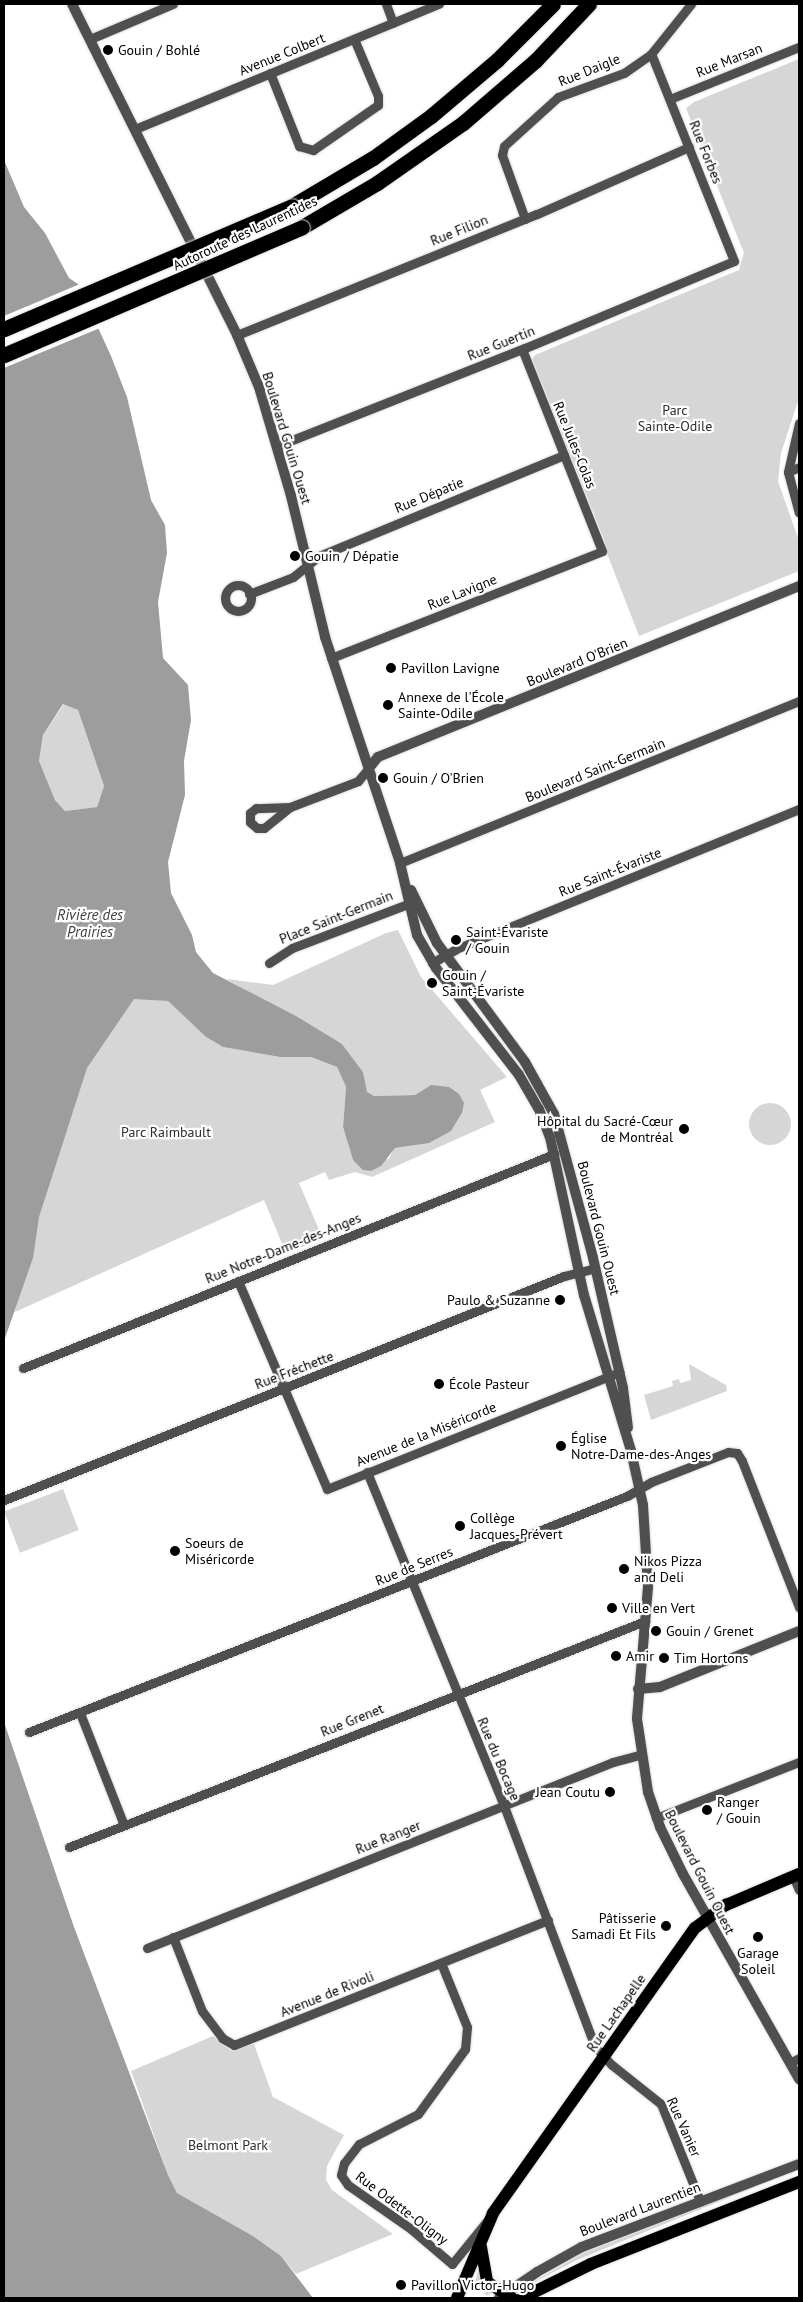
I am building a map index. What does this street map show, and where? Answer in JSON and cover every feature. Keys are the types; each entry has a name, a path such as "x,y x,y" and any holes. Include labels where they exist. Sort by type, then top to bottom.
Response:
{"highway":[{"name":"Autoroute des Laurentides","path":"4,329 292,206 362,165 431,116 497,60 553,4"},
{"name":"Autoroute des Laurentides","path":"4,355 302,227 377,183 463,123 536,60 589,4"}],"main road":[{"name":"Rue Lachapelle","path":"457,2298 493,2213 603,2057 706,1917 796,1875"},
{"path":"522,2298 591,2264 799,2182"},
{"path":"480,2247 487,2282 505,2297"}],"street":[{"name":"Boulevard Gouin Ouest","path":"72,4 236,335 259,387 277,446 331,658 404,875 412,902 414,925 432,963 530,1091 554,1154 579,1272 607,1376 631,1451"},
{"path":"90,39 173,4"},
{"path":"386,4 393,23"},
{"name":"Avenue Colbert","path":"135,129 439,4"},
{"name":"Rue Daigle","path":"525,218 502,155 504,146 558,97 624,73 651,54 691,4"},
{"path":"270,73 299,146 313,150 378,105 378,96 354,39"},
{"name":"Rue Marsan","path":"670,100 799,47"},
{"name":"Rue Forbes","path":"651,54 734,261"},
{"name":"Rue Filion","path":"236,335 525,218 689,147"},
{"name":"Rue Guertin","path":"277,446 522,350 734,261"},
{"name":"Rue Jules-Colas","path":"522,350 602,551"},
{"path":"799,423 788,472 799,513"},
{"name":"Rue Dépatie","path":"249,594 293,577 319,556 564,455"},
{"path":"788,472 799,467"},
{"name":"Rue Lavigne","path":"331,658 602,551"},
{"name":"Boulevard O'Brien","path":"369,768 378,757 799,586"},
{"name":"Boulevard Saint-Germain","path":"400,863 799,701"},
{"path":"290,807 358,780 369,768"},
{"name":"Rue Saint-Évariste","path":"432,963 445,955 799,810"},
{"name":"Boulevard Gouin Ouest","path":"412,902 445,955 544,1093 562,1135 619,1372 648,1549 645,1621 638,1689 640,1755 656,1818 706,1917 795,2061 799,2079"},
{"name":"Place Saint-Germain","path":"269,963 292,948 412,902"},
{"name":"Rue Notre-Dame-des-Anges","path":"23,1368 554,1154"},
{"name":"Rue Fréchette","path":"4,1500 579,1272 595,1268"},
{"path":"238,1282 284,1388"},
{"name":"Avenue de la Miséricorde","path":"284,1388 327,1489 619,1372"},
{"name":"Rue de Serres","path":"29,1732 413,1581 725,1453 737,1453 799,1607"},
{"name":"Rue du Bocage","path":"367,1472 504,1806 595,2047 603,2057"},
{"name":"Rue Grenet","path":"69,1847 457,1693 645,1621"},
{"path":"638,1689 660,1686 799,1631"},
{"path":"80,1713 124,1825"},
{"name":"Rue Ranger","path":"146,1948 613,1762 640,1755"},
{"path":"656,1818 799,1762"},
{"path":"796,1875 799,1890"},
{"name":"Avenue de Rivoli","path":"173,1937 202,2011 222,2038 234,2045 548,1920"},
{"name":"Rue Odette-Oligny","path":"441,1963 467,2026 465,2049 418,2114 362,2141 341,2171 348,2185 411,2229 452,2264"},
{"name":"Rue Vanier","path":"603,2057 659,2101 700,2201"},
{"name":"Boulevard Laurentien","path":"505,2297 573,2252 799,2164"},
{"name":"Rue Lachapelle","path":"452,2264 493,2213"}],"green space":[{"name":"Parc Sainte-Odile","path":"799,59 799,398 781,453 778,481 799,541 799,571 639,636 608,556 604,554 605,542 532,359 535,355 739,270 744,253 686,108 694,102"},
{"path":"64,704 78,710 104,786 97,807 65,811 55,800 39,761 43,735"},
{"name":"Parc Raimbault","path":"398,930 421,977 507,1077 480,1090 495,1122 372,1177 355,1172 329,1180 325,1172 299,1183 323,1239 286,1253 264,1200 15,1312 22,1258 80,1064 133,998 168,1001 206,1037 223,1047 280,1057 311,1057 337,1067 346,1087 343,1127 353,1160 389,1159 394,1148 416,1145 451,1131 462,1113 431,1085 415,1095 374,1096 366,1092 363,1072 342,1044 226,979 273,985 386,933"},
{"path":"766,1103 774,1103 785,1109 791,1124 785,1139 774,1145 766,1145 755,1139 749,1128 749,1120 755,1109"},
{"path":"689,1364 726,1385 727,1391 651,1420 644,1395 673,1386 672,1381 679,1379 680,1383 691,1380"},
{"path":"63,1489 79,1530 20,1553 4,1512"},
{"name":"Belmont Park","path":"213,2036 230,2050 254,2044 273,2097 344,2135 327,2166 326,2180 332,2190 393,2234 296,2274 281,2256 253,2236 177,2193 168,2175 131,2071"},
{"path":"774,2179 577,2260 521,2289 583,2253"},
{"path":"479,2269 492,2292 487,2296 475,2281"}],"water":[{"name":"Rivière des Prairies","path":"4,160 24,207 45,233 69,278 78,284 111,356 127,397 151,500 165,525 167,553 158,602 163,658 188,685 191,720 184,761 185,795 168,862 171,893 192,935 196,952 213,973 296,1016 342,1044 363,1072 367,1092 374,1096 415,1095 431,1085 449,1087 459,1094 464,1103 462,1113 451,1131 429,1143 395,1148 381,1166 371,1171 363,1170 353,1160 343,1127 346,1087 337,1067 311,1057 280,1057 223,1047 206,1037 168,1001 134,999 87,1068 39,1217 33,1258 4,1341","holes":["63,704 78,710 104,786 97,807 65,811 55,800 39,761 43,735"]},
{"path":"4,1696 5,1725 74,1927 168,2175 177,2193 253,2236 281,2256 313,2298 4,2298"}],"pier":[{"path":"80,284 100,328 4,368 4,316"}],"place":[{"name":"Gouin / Bohlé","path":"108,50"},
{"name":"Gouin / Dépatie","path":"295,556"},
{"name":"Pavillon Lavigne","path":"391,668"},
{"name":"Annexe de l'École Sainte-Odile","path":"388,705"},
{"name":"Gouin / O'Brien","path":"383,778"},
{"name":"Saint-Évariste / Gouin","path":"456,940"},
{"name":"Gouin / Saint-Évariste","path":"432,983"},
{"name":"Hôpital du Sacré-Cœur de Montréal","path":"684,1129"},
{"name":"Paulo & Suzanne","path":"560,1300"},
{"name":"École Pasteur","path":"439,1384"},
{"name":"Église Notre-Dame-des-Anges","path":"561,1446"},
{"name":"Collège Jacques-Prévert","path":"460,1526"},
{"name":"Soeurs de Miséricorde","path":"175,1551"},
{"name":"Nikos Pizza and Deli","path":"624,1569"},
{"name":"Ville en Vert","path":"612,1608"},
{"name":"Gouin / Grenet","path":"656,1631"},
{"name":"Amir","path":"616,1656"},
{"name":"Tim Hortons","path":"664,1658"},
{"name":"Jean Coutu","path":"610,1792"},
{"name":"Ranger / Gouin","path":"707,1810"},
{"name":"Pâtisserie Samadi Et Fils","path":"666,1926"},
{"name":"Garage Soleil","path":"758,1937"},
{"name":"Pavillon Victor-Hugo","path":"401,2285"}]}
